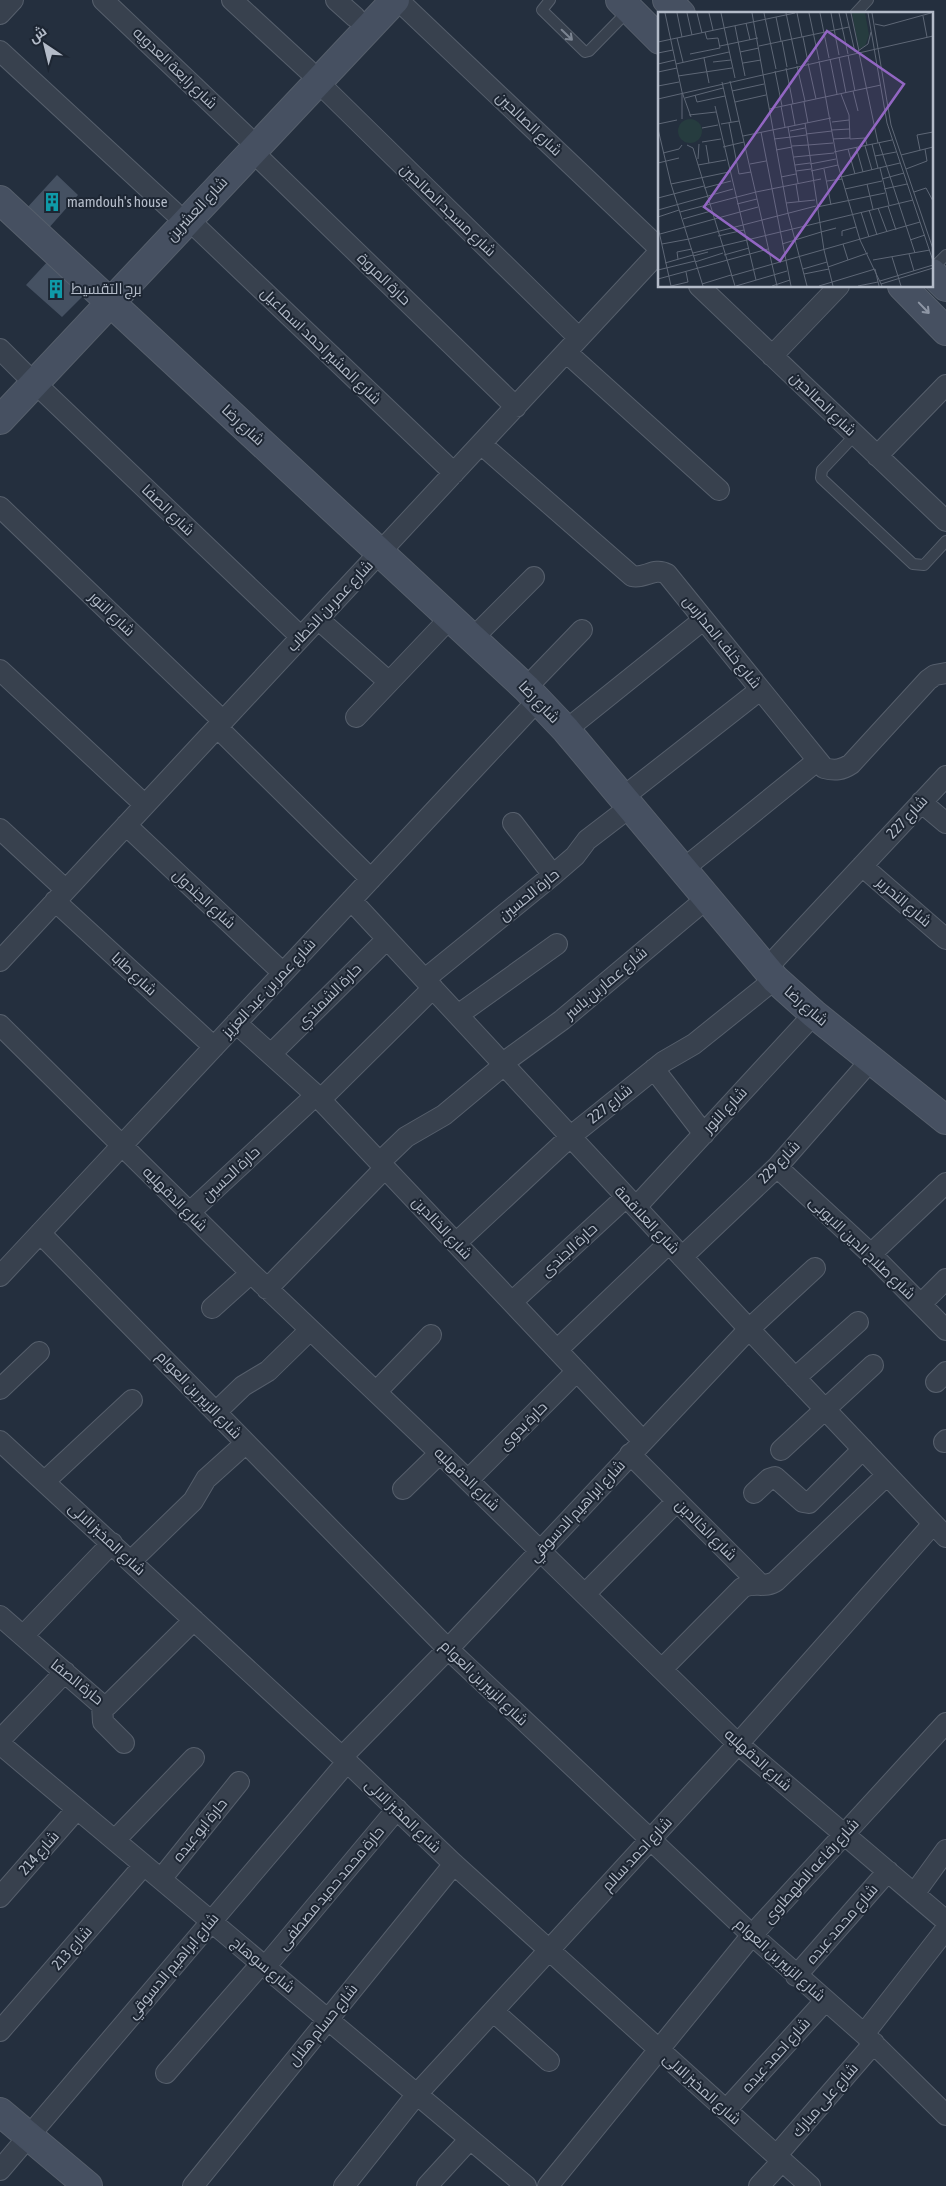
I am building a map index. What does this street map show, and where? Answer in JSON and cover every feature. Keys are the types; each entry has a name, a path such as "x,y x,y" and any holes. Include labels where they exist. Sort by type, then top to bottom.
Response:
{"street":[{"path":"0,14 13,0"},
{"name":"شارع رابعة العدويه","path":"103,0 249,144"},
{"name":"شارع مسجد الصالحين","path":"232,0 313,76 572,345 719,490"},
{"name":"شارع العشرين","path":"0,420 29,378 104,297 313,76 397,0"},
{"name":"شارع الصالحين","path":"397,0 658,248"},
{"path":"667,0 679,12"},
{"path":"625,5 658,38"},
{"name":"شارع العشرين","path":"313,76 354,6"},
{"name":"شارع المشير احمد اسماعيل","path":"0,51 181,216 454,473"},
{"name":"حارة المروة","path":"249,144 516,407"},
{"name":"شارع رضا","path":"0,200 381,551 532,694 566,730 706,899 771,974 814,1014 946,1120"},
{"name":"شارع عمر بن الخطاب","path":"0,961 658,252"},
{"path":"934,273 946,287"},
{"name":"شارع الصالحين","path":"701,288 946,521"},
{"path":"772,356 837,288"},
{"path":"904,288 946,331"},
{"name":"شارع الصفا","path":"0,349 301,637"},
{"name":"شارع العشرين","path":"0,399 29,378"},
{"path":"877,456 946,384"},
{"name":"شارع خلف المدارس","path":"481,444 632,576 638,577 656,571 667,574 817,761"},
{"name":"شارع النور","path":"0,507 220,724 371,879"},
{"path":"473,638 534,577"},
{"path":"356,717 452,617"},
{"path":"318,620 389,682"},
{"path":"566,730 703,620"},
{"name":"شارع عمر بن عبد العزيز","path":"0,1276 371,879 532,694 582,630"},
{"path":"0,670 145,805"},
{"path":"682,870 817,761 824,768 834,770 843,769 851,764 928,680 935,675 946,673"},
{"name":"حارة الحسين","path":"189,1212 318,1097 429,984 575,856 587,840 626,802 760,690"},
{"name":"شارع 227","path":"456,1243 571,1136 654,1069 694,1044 771,974 862,866 946,776"},
{"path":"921,802 946,823"},
{"path":"513,823 553,875"},
{"name":"شارع الجندول","path":"126,826 283,973"},
{"name":"شارع طابا","path":"0,829 61,896 214,1047"},
{"name":"شارع التحرير","path":"862,866 946,939"},
{"name":"شارع عمار بن ياسر","path":"267,1289 406,1137 444,1115 504,1064 562,1020 706,899"},
{"name":"شارع العلاقمة","path":"351,900 824,1409 941,1529"},
{"name":"حارة الشمندي","path":"271,1054 387,939"},
{"path":"458,1015 557,944"},
{"name":"شارع النور","path":"631,1202 704,1134 814,1014"},
{"name":"شارع الخالدين","path":"236,1023 318,1097 577,1371 677,1502 761,1585"},
{"name":"شارع الدقهليه","path":"0,1024 267,1289 468,1480 738,1744 946,1921"},
{"name":"شارع 229","path":"557,1350 777,1166 871,1060"},
{"path":"654,1069 704,1134"},
{"name":"شارع صلاح الدين الايوبى","path":"777,1166 871,1254 946,1330"},
{"path":"871,1254 946,1183"},
{"name":"حارة الجندى","path":"512,1302 631,1202"},
{"name":"شارع الزبير بن العوام","path":"40,1233 448,1649 796,1976 869,2039 946,2115"},
{"name":"شارع ابراهيم الدسوقي","path":"0,2170 211,1921 344,1759 749,1329 815,1268"},
{"path":"212,1308 251,1273"},
{"path":"920,1304 946,1279"},
{"path":"795,1378 858,1322"},
{"path":"216,1412 243,1386 268,1371 310,1330"},
{"path":"376,1392 431,1335"},
{"path":"0,1389 39,1352"},
{"path":"781,1450 873,1365"},
{"name":"حارة بدوى","path":"468,1480 577,1371"},
{"path":"45,1481 132,1400"},
{"name":"شارع المخبز الالى","path":"0,1441 344,1759 454,1864 810,2186"},
{"path":"131,1561 193,1501 206,1479 246,1443"},
{"path":"754,1493 769,1479 775,1477 804,1502 809,1503 863,1449"},
{"path":"403,1489 440,1453"},
{"path":"662,1669 742,1588 750,1584 768,1585 776,1581 887,1475"},
{"path":"584,1594 677,1502"},
{"name":"شارع احمد سالم","path":"344,2186 417,2094 738,1744 941,1529"},
{"path":"22,1636 112,1543"},
{"name":"حارة الصفا","path":"0,1616 102,1705 111,1704 194,1620"},
{"path":"2,1747 65,1672"},
{"path":"102,1705 102,1722 124,1743"},
{"name":"شارع رفاعه الطهطاوى","path":"548,2186 752,1935 946,1723"},
{"name":"شارع سوهاج","path":"2,1747 526,2186"},
{"path":"115,1840 194,1758"},
{"name":"حارة ابو عبده","path":"161,1879 239,1782"},
{"name":"شارع 214","path":"0,1897 77,1809"},
{"name":"حارة محمد حميد مصطفى","path":"166,2073 263,1965 397,1809"},
{"path":"914,1894 946,1850"},
{"name":"شارع حسام هلال","path":"193,2186 454,1864"},
{"name":"شارع 213","path":"0,2031 144,1865"},
{"name":"شارع محمد عبده","path":"796,1976 888,1871"},
{"name":"شارع على مبارك","path":"759,2186 869,2039 946,1929"},
{"name":"شارع احمد عبده","path":"726,2110 826,2001"},
{"path":"493,2011 549,2061"},
{"path":"0,2112 83,2184"},
{"path":"427,2186 470,2139"}],"lane":[{"path":"550,0 542,10 585,52 589,51 625,5"},
{"path":"857,12 868,0"},
{"path":"934,269 946,255"},
{"path":"855,435 822,470 821,478 913,564 924,565 946,542"}],"building":[{"name":"mamdouh's house","path":"57,175 78,195 47,230 25,210"},
{"name":"برج التقسيط","path":"49,260 86,293 62,317 26,285"}],"place":[{"name":"mamdouh's house","path":"52,202"},
{"name":"برج التقسيط","path":"56,289"}]}
